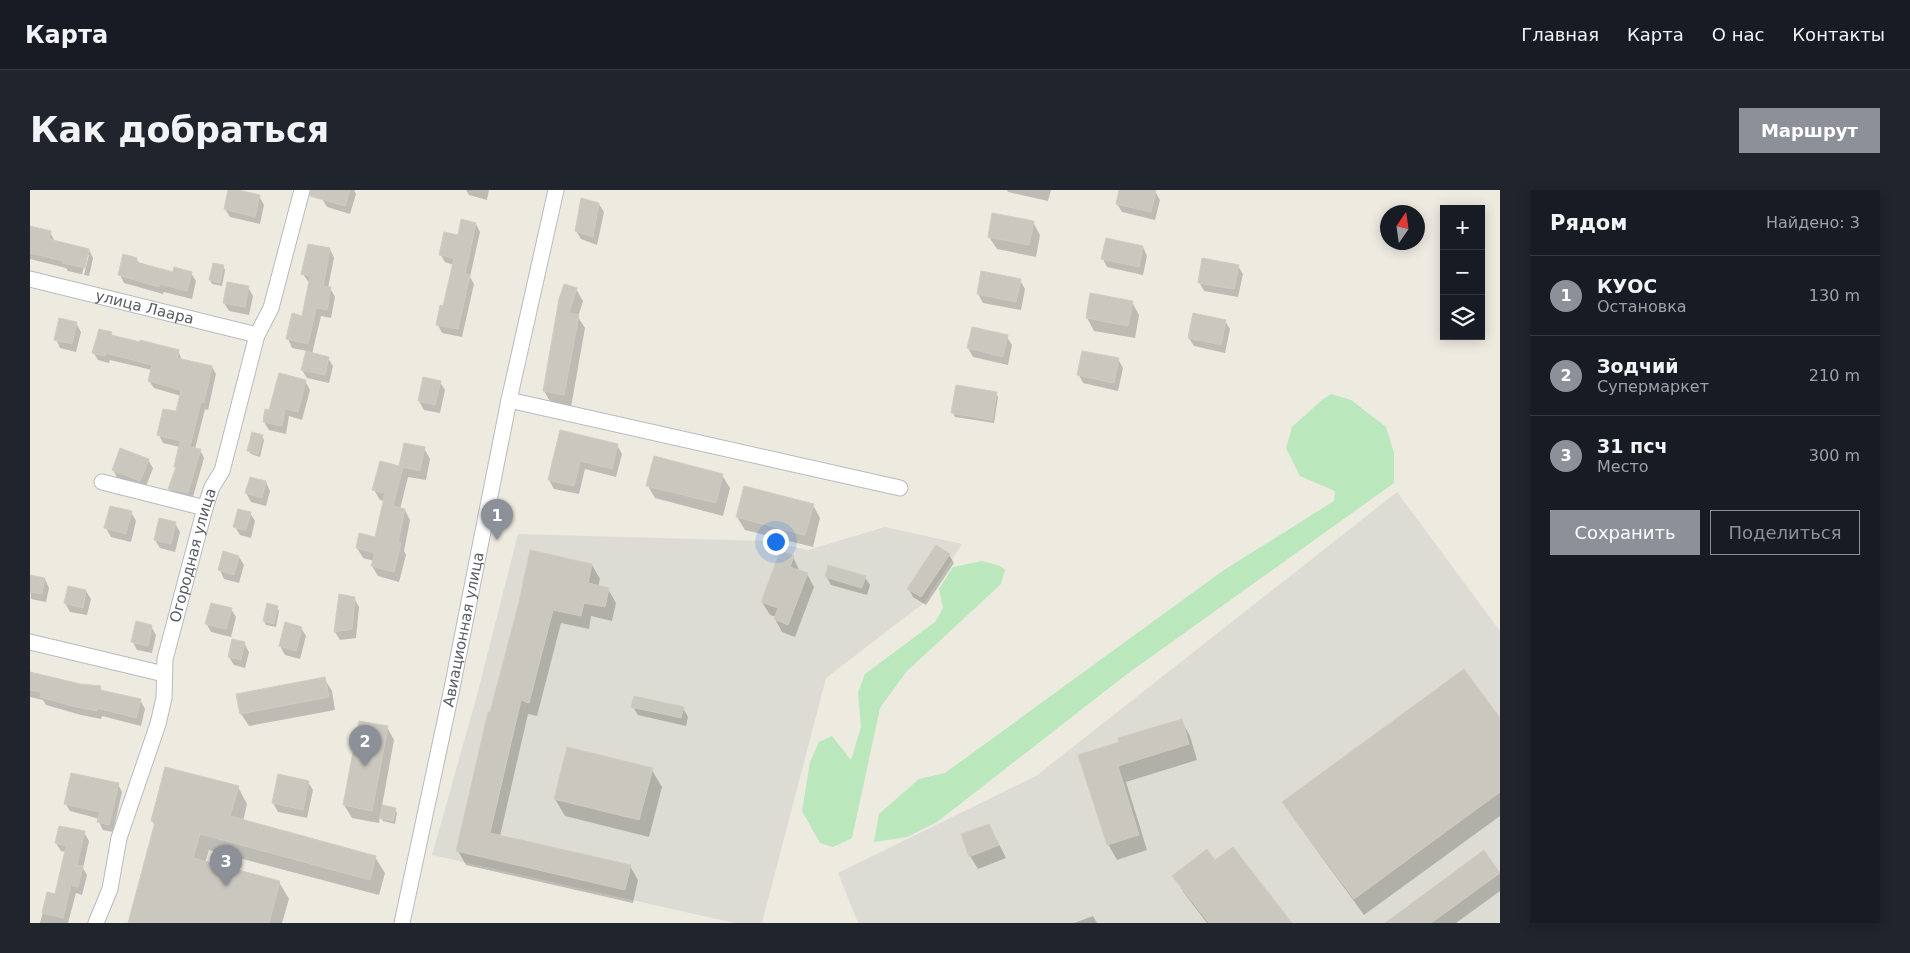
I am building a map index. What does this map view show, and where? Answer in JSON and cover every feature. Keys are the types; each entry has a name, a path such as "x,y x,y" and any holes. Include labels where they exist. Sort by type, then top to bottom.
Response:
{"street":[{"name":"Огородная улица","path":"96,923 110,889 119,838 158,724 164,698 165,660 205,508 212,487 222,471 257,335 272,308 302,190"},
{"name":"Авиационная улица","path":"402,923 451,693 509,400 556,190"},
{"name":"улица Лаара","path":"30,279 257,335"},
{"path":"509,400 900,488"},
{"path":"102,482 205,508"},
{"path":"30,642 164,674"}],"shaded area":[{"path":"1397,492 1500,631 1500,923 858,923 838,873 1036,776"},
{"path":"885,527 962,544 925,602 826,678 762,923 734,923 432,855 476,699 518,534 765,541 808,550"}],"green space":[{"path":"1331,394 1351,400 1386,427 1394,453 1394,483 1127,674 937,822 907,837 874,842 879,814 919,779 945,773 1224,570 1334,501 1335,491 1300,476 1286,448 1292,427"},
{"path":"982,561 1000,566 1005,570 1001,584 906,672 880,708 852,838 833,847 820,843 802,811 810,762 819,742 832,736 851,760 861,727 858,693 865,674 935,622 943,608 939,589 953,567"}],"building":[{"path":"228,190 238,190 260,195 255,217 224,209"},
{"path":"311,190 350,190 345,206 310,196"},
{"path":"1119,190 1156,190 1151,212 1116,204"},
{"path":"581,198 599,203 593,237 575,231"},
{"path":"992,213 1034,221 1029,245 988,237"},
{"path":"461,219 476,223 465,274 470,275 458,329 436,325 440,305 443,306 454,258 439,255 444,232 458,235"},
{"path":"30,226 51,231 49,239 89,249 85,268 30,253"},
{"path":"1106,238 1143,246 1139,267 1101,259"},
{"path":"308,244 330,248 323,286 331,287 327,310 316,308 308,344 286,339 292,313 302,316 310,276 301,274"},
{"path":"123,254 137,258 136,262 173,272 174,267 192,272 187,291 159,284 159,287 118,275"},
{"path":"1202,258 1239,265 1234,289 1198,283"},
{"path":"213,263 224,265 220,283 209,280"},
{"path":"981,271 1021,279 1016,302 977,294"},
{"path":"227,282 249,286 245,307 223,303"},
{"path":"564,284 577,288 569,313 579,315 564,395 543,391 559,299"},
{"path":"1090,293 1133,301 1128,326 1086,318"},
{"path":"1193,313 1226,320 1221,345 1188,338"},
{"path":"59,318 77,322 72,344 54,340"},
{"path":"972,327 1008,335 1003,357 967,348"},
{"path":"99,329 112,332 111,335 179,350 177,358 212,366 204,403 201,402 190,447 201,449 188,493 168,489 176,467 174,467 180,441 157,435 163,409 176,411 181,390 148,381 152,365 106,353 105,356 92,353"},
{"path":"306,351 329,357 325,375 301,370"},
{"path":"1082,351 1119,358 1114,383 1077,375"},
{"path":"279,373 306,380 298,412 285,409 282,426 263,422 265,409 269,410"},
{"path":"423,377 441,381 435,405 418,401"},
{"path":"956,385 997,392 992,420 951,413"},
{"path":"560,430 618,444 612,469 580,461 574,486 548,480"},
{"path":"252,432 263,435 258,454 247,451"},
{"path":"404,443 425,447 420,471 403,467 393,506 405,509 398,543 401,543 394,572 371,566 375,553 356,548 359,533 375,537 385,493 372,490 380,461 399,466"},
{"path":"120,448 149,459 140,481 112,470"},
{"path":"654,456 723,474 716,503 646,486"},
{"path":"250,477 266,481 262,498 245,493"},
{"path":"744,486 814,504 805,535 736,517"},
{"path":"110,506 132,511 126,534 104,528"},
{"path":"238,509 251,512 246,530 233,527"},
{"path":"159,518 176,522 171,544 154,540"},
{"path":"936,545 950,554 921,597 907,589"},
{"path":"530,550 592,564 588,583 609,588 605,607 584,603 581,616 553,610 529,703 521,700 490,833 631,865 625,890 456,851 488,712 490,712 519,602"},
{"path":"223,551 239,556 234,575 218,570"},
{"path":"780,551 794,556 790,567 808,573 788,625 774,619 778,608 761,602"},
{"path":"828,565 866,576 862,588 825,577"},
{"path":"30,575 45,578 42,594 30,592"},
{"path":"68,586 86,590 83,608 64,603"},
{"path":"339,594 355,597 352,629 334,632"},
{"path":"211,603 232,608 226,629 205,624"},
{"path":"267,603 278,606 274,624 263,621"},
{"path":"136,621 152,625 148,646 131,642"},
{"path":"285,622 302,627 296,651 279,646"},
{"path":"232,639 245,642 241,660 228,657"},
{"path":"1464,669 1500,718 1500,792 1354,899 1282,802"},
{"path":"30,672 80,684 101,686 100,690 141,699 136,718 97,708 97,711 76,707 40,697 41,692 30,690"},
{"path":"325,677 329,697 240,714 236,694"},
{"path":"634,696 684,707 681,718 631,707"},
{"path":"1182,719 1189,744 1118,766 1139,835 1107,845 1078,755 1119,742 1118,738"},
{"path":"359,721 388,726 372,811 343,805"},
{"path":"567,747 653,768 639,820 554,799"},
{"path":"165,767 239,786 230,816 376,856 370,880 200,834 193,858 280,881 269,923 128,923 155,822 151,821"},
{"path":"71,773 119,783 109,825 97,822 100,812 64,804"},
{"path":"278,774 309,781 303,810 272,803"},
{"path":"382,805 396,808 393,821 380,818"},
{"path":"989,824 999,845 969,857 961,834"},
{"path":"59,826 85,831 77,865 83,866 78,887 71,885 63,918 42,913 47,892 55,894 66,846 55,843"},
{"path":"1233,847 1292,923 1209,923 1172,876 1207,849 1215,860"},
{"path":"1484,850 1500,873 1431,923 1385,923"}],"place":[{"name":"КУОС","path":"497,540"},
{"name":"Зодчий","path":"365,766"},
{"name":"31 псч","path":"226,886"}]}
